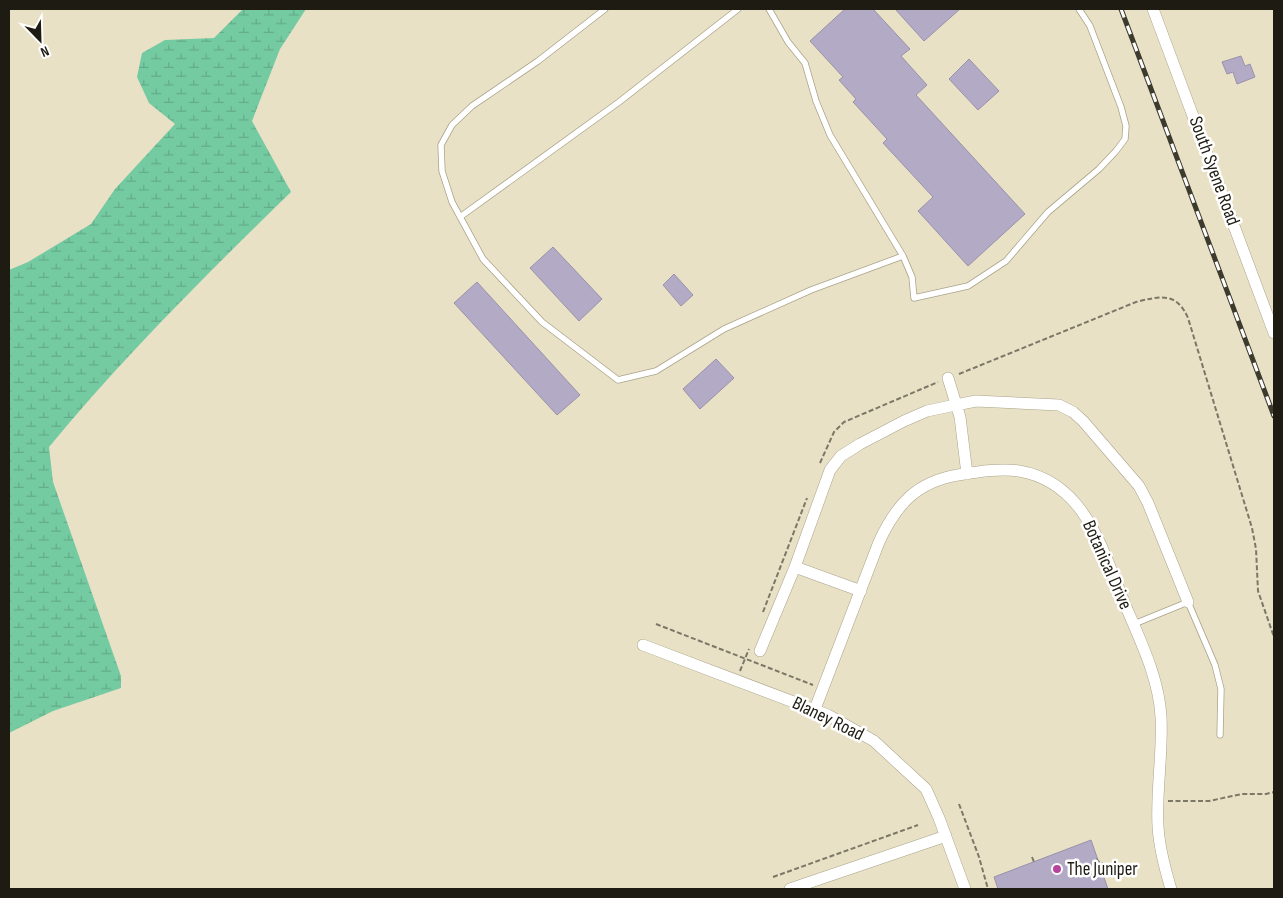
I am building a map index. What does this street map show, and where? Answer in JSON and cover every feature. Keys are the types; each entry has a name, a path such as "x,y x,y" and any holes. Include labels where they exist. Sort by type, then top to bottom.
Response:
{"street":[{"name":"South Syene Road","path":"1153,9 1274,333"},
{"path":"954,376 967,474"},
{"path":"760,651 795,567 830,470 841,456 904,421 927,412 976,401 1059,405 1084,420 1139,486 1148,503 1188,602"},
{"name":"Botanical Drive","path":"815,709 879,542 897,509 910,496 925,486 944,479 1002,470 1019,471 1037,476 1068,494 1079,506 1093,528 1147,659 1158,696 1161,718 1158,826 1162,858 1171,889"},
{"path":"795,567 861,591"},
{"name":"Blaney Road","path":"644,645 815,709 850,726 874,741 926,789 946,836 965,889"},
{"path":"790,889 946,836"}],"lane":[{"path":"605,9 538,61 472,106 452,124 441,145 442,171 452,202 483,260 542,322 618,380 656,371 724,329 811,290 903,256"},
{"path":"460,217 619,102 738,9"},
{"path":"769,9 788,42 805,63 816,101 830,135 903,256 912,277 914,298 968,286 1006,261 1048,212 1099,169 1125,138 1126,126 1121,107 1090,26 1079,9"},
{"path":"1134,624 1188,602 1214,665 1221,689 1220,735"}],"path":[{"path":"954,376 1136,302 1165,297 1177,301 1183,307 1188,318 1252,528 1256,549 1258,591 1274,637"},
{"path":"656,624 810,683"},
{"path":"1169,801 1208,801 1242,794 1274,792"},
{"path":"959,804 979,857 988,889"},
{"path":"773,877 918,826"},
{"path":"1032,857 1034,862"},
{"path":"1096,859 1102,863"}],"green space":[{"path":"243,9 306,9 280,49 252,121 291,192 136,348 49,447 53,482 121,676 121,688 53,711 9,733 9,270 28,262 91,224 115,189 175,124 149,103 137,77 142,53 165,40 214,38"}],"building":[{"path":"845,9 873,9 910,49 901,56 927,85 916,95 1025,214 968,266 918,211 933,197 883,143 887,139 853,102 856,99 839,80 843,77 810,41"},
{"path":"895,9 960,9 924,41"},
{"path":"1241,56 1245,66 1250,64 1255,77 1237,84 1233,72 1227,74 1222,62"},
{"path":"969,59 999,91 978,110 949,79"},
{"path":"553,247 602,299 579,321 530,268"},
{"path":"674,274 693,295 681,306 663,285"},
{"path":"477,282 580,395 557,415 454,303"},
{"path":"716,359 734,378 700,409 683,389"},
{"name":"The Juniper","path":"1091,840 1108,889 998,889 994,877"}],"railway":[{"path":"1121,9 1274,416"}],"place":[{"name":"The Juniper","path":"1057,869"}]}
